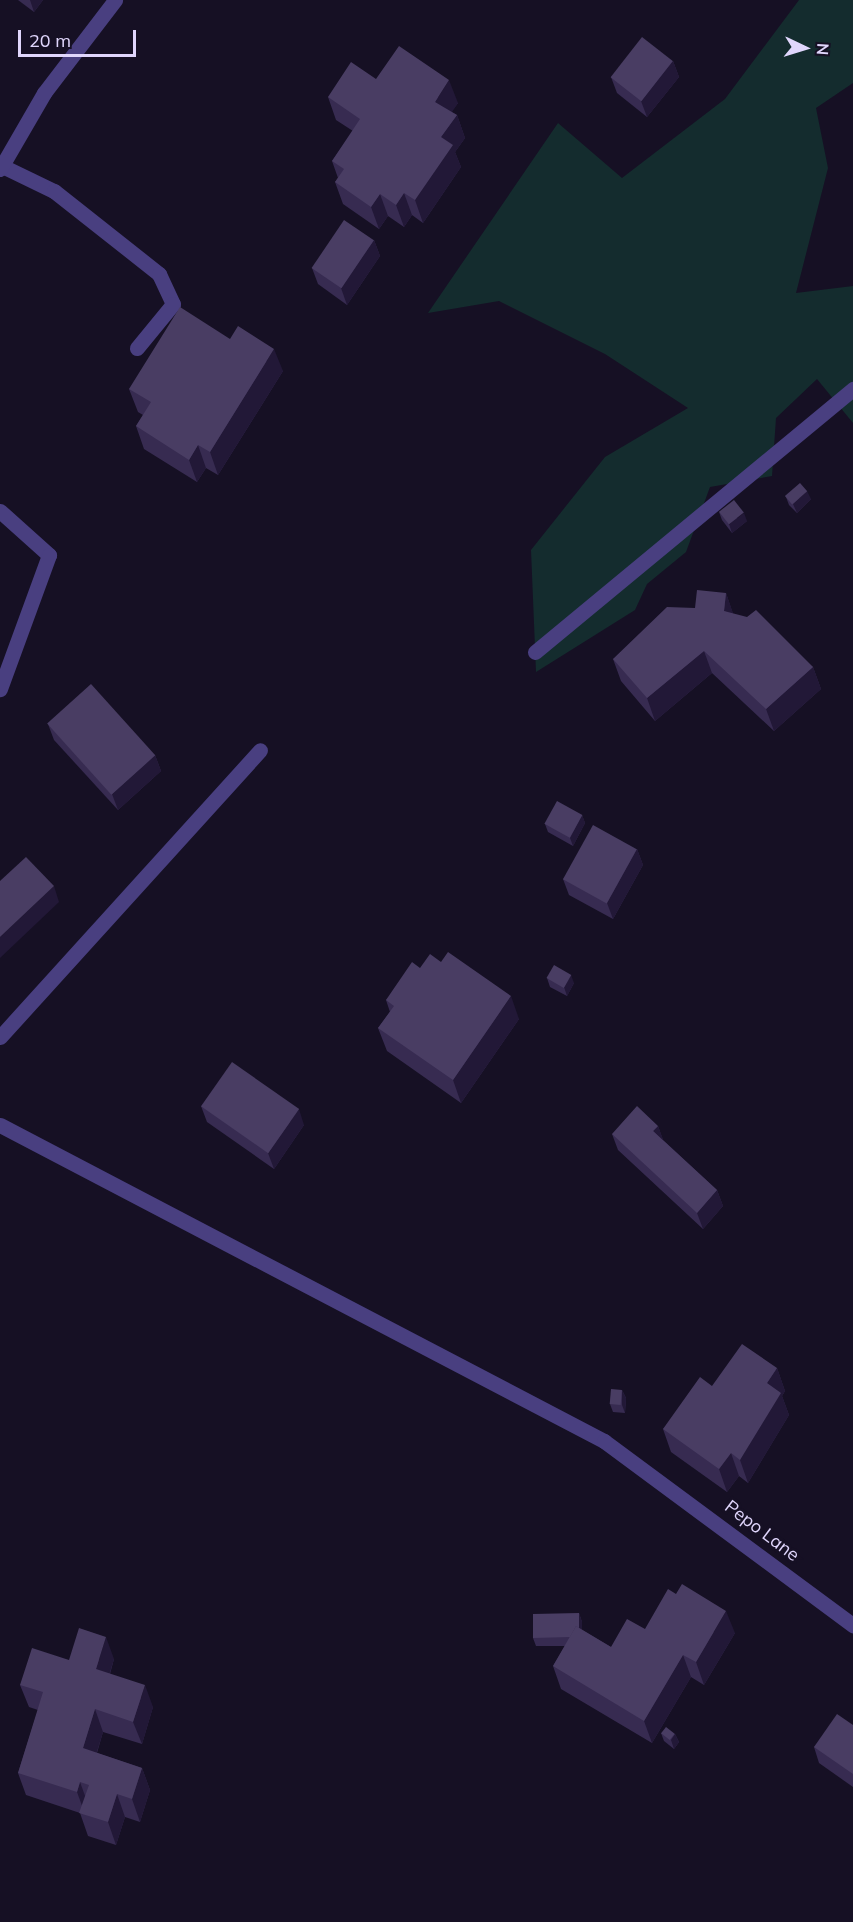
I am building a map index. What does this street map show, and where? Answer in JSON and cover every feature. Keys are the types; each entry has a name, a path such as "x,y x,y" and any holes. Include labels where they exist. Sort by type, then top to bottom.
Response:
{"street":[{"path":"115,0 44,93 1,168 54,191 159,274 173,304 137,348"},
{"path":"535,652 853,389"},
{"path":"0,511 49,555 0,689"},
{"path":"0,1037 260,750"},
{"name":"Pepo Lane","path":"0,1125 604,1441 647,1469 853,1625"}],"green space":[{"path":"799,0 853,0 853,83 816,108 828,168 796,293 853,286 853,423 817,379 776,418 772,476 710,487 686,552 647,584 635,610 536,672 531,550 605,457 688,408 605,354 499,301 428,313 558,123 622,178 725,99"}],"building":[{"path":"642,37 673,61 641,101 611,77"},
{"path":"399,46 449,80 435,102 457,115 441,137 453,145 415,200 404,193 396,205 380,194 371,207 335,182 344,169 332,161 360,119 328,97 351,62 376,79"},
{"path":"344,220 374,240 341,288 312,268"},
{"path":"180,307 230,339 238,326 274,349 210,452 198,445 189,460 136,426 151,402 129,389"},
{"path":"800,483 807,491 792,504 785,496"},
{"path":"734,500 744,513 729,524 719,512"},
{"path":"697,590 726,593 724,611 747,617 756,610 813,667 766,709 704,651 647,698 613,659 667,607 695,608"},
{"path":"91,684 155,755 111,795 47,723"},
{"path":"557,801 582,815 570,838 544,824"},
{"path":"593,825 637,849 607,903 563,879"},
{"path":"26,857 54,886 0,937 0,881"},
{"path":"448,952 511,996 453,1080 378,1028 394,1006 386,1000 412,962 420,968 430,954 441,962"},
{"path":"554,965 571,975 564,988 546,978"},
{"path":"232,1062 299,1109 268,1153 201,1106"},
{"path":"637,1106 658,1126 653,1131 717,1190 697,1213 612,1134"},
{"path":"742,1344 777,1368 767,1383 781,1393 740,1460 731,1453 719,1469 663,1429 700,1377 712,1386"},
{"path":"611,1389 622,1390 621,1405 610,1404"},
{"path":"682,1584 726,1611 696,1662 683,1655 644,1721 553,1666 576,1626 611,1647 627,1619 645,1629 668,1589 676,1594"},
{"path":"579,1613 579,1628 576,1626 570,1637 533,1638 533,1614"},
{"path":"79,1628 106,1637 96,1669 145,1685 133,1722 95,1709 83,1748 142,1768 132,1799 117,1794 108,1822 79,1813 89,1785 80,1782 77,1792 18,1773 43,1692 20,1685 32,1648 69,1660"},
{"path":"837,1714 853,1725 853,1774 814,1747"},
{"path":"666,1727 675,1734 670,1740 661,1733"}]}
